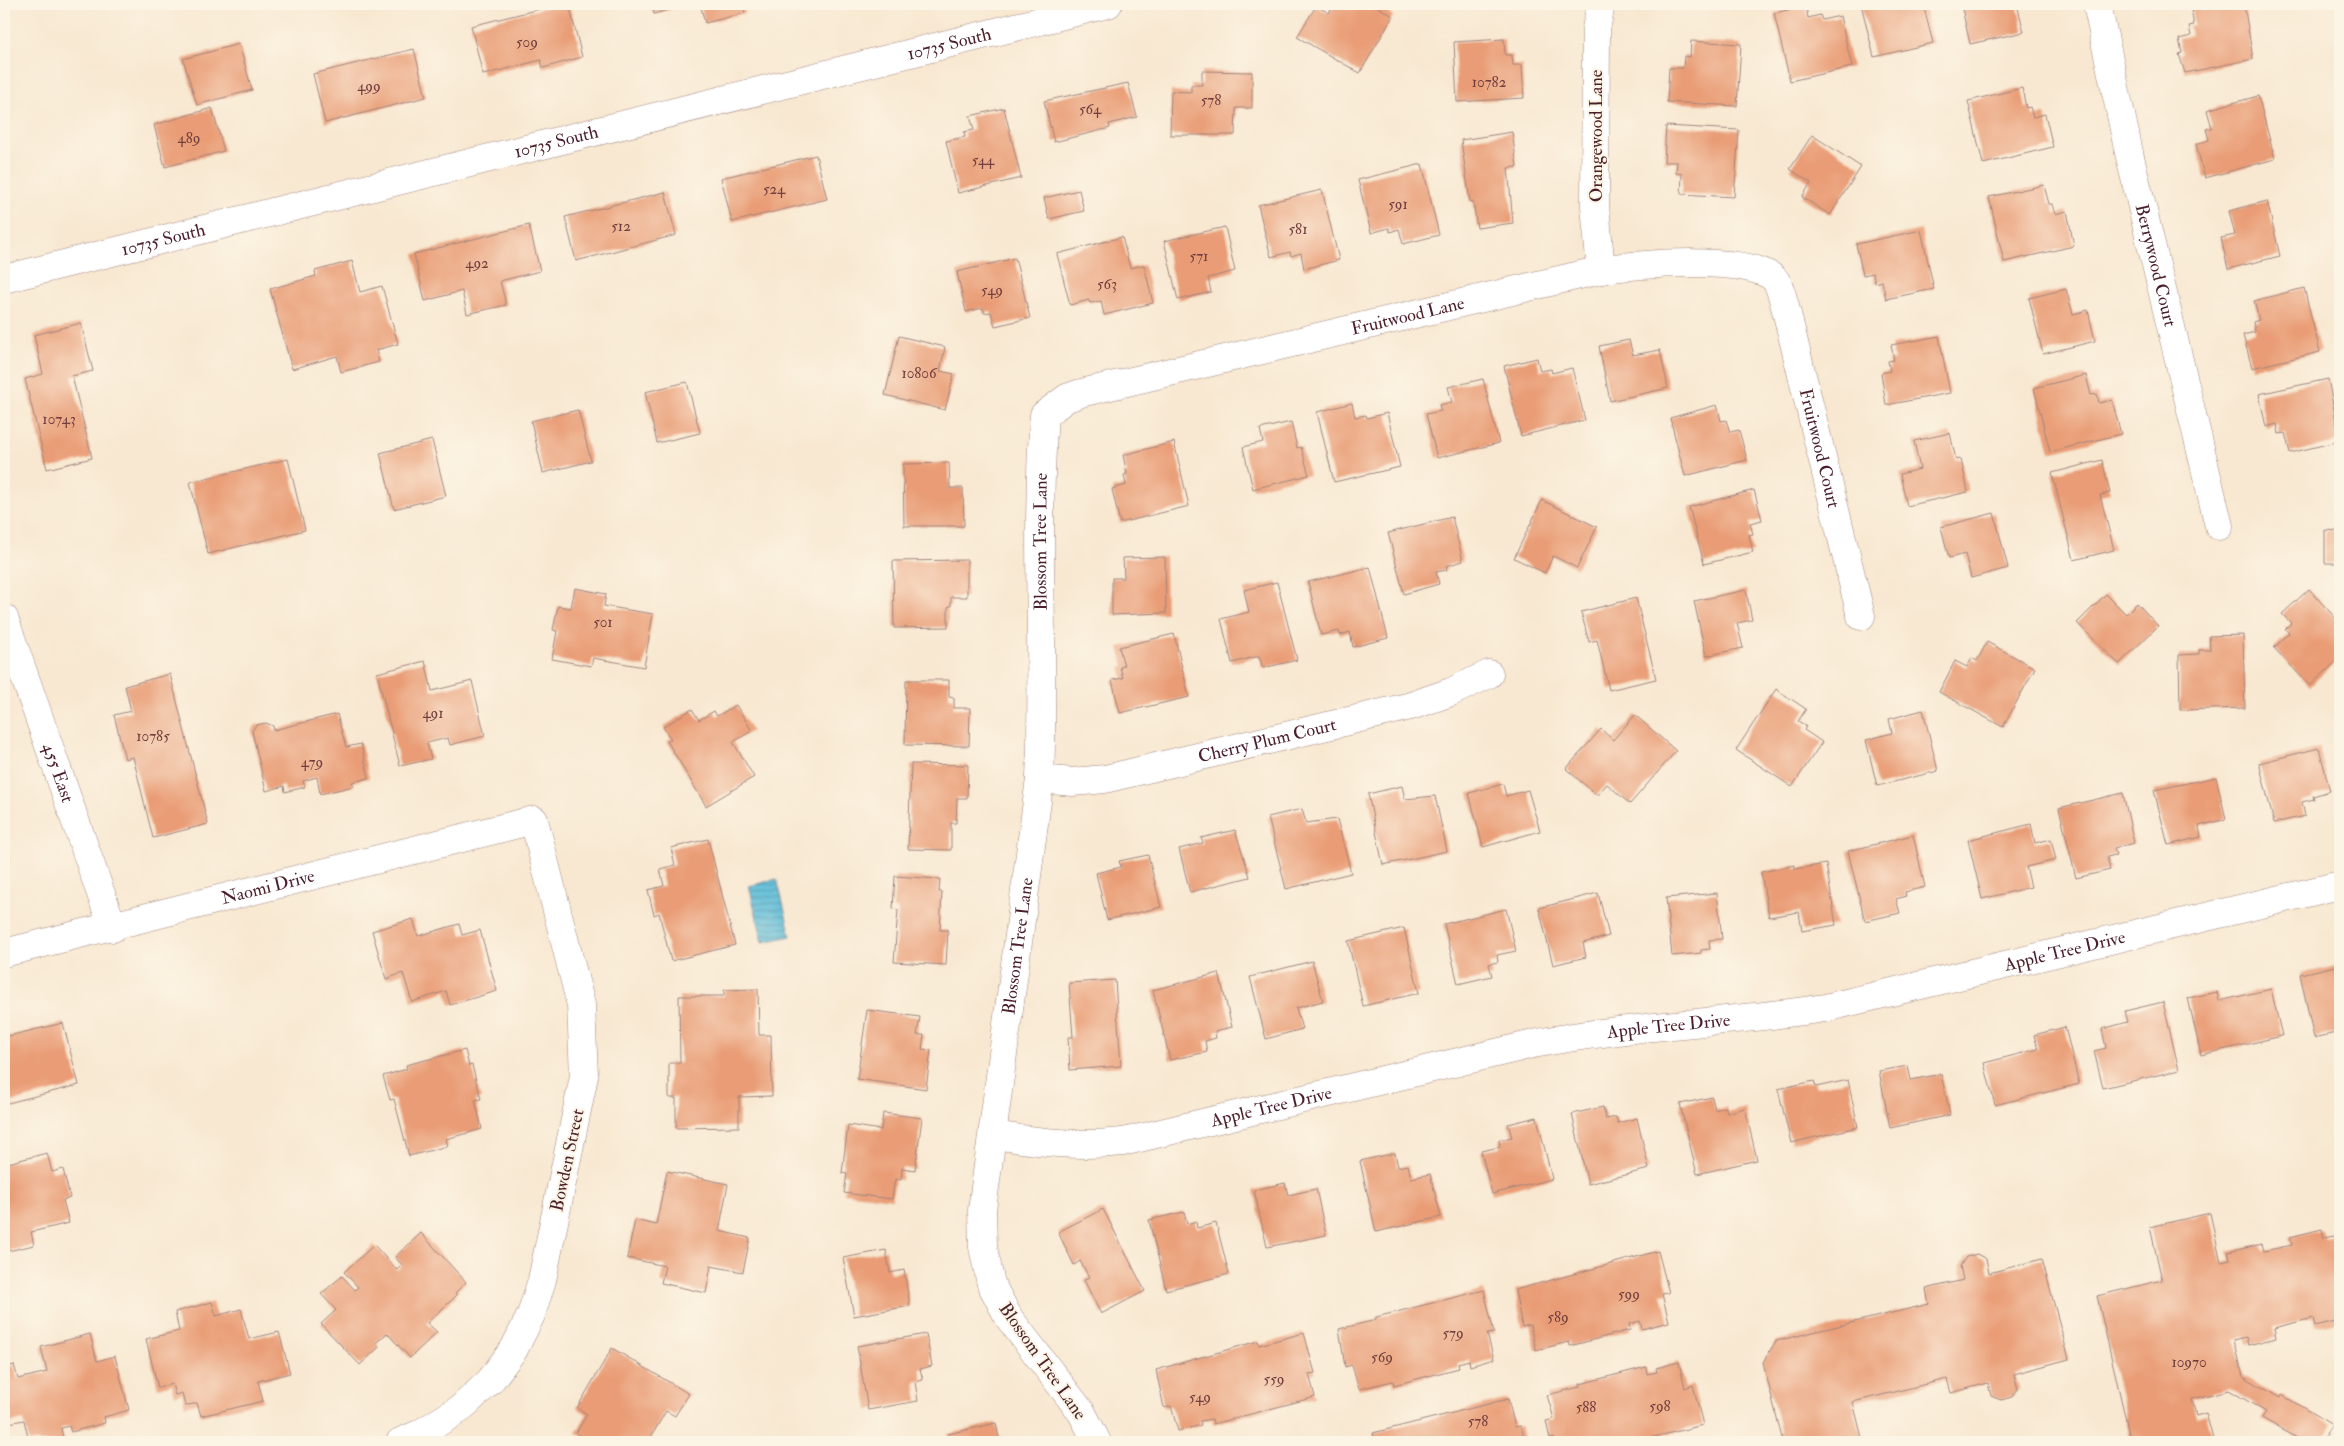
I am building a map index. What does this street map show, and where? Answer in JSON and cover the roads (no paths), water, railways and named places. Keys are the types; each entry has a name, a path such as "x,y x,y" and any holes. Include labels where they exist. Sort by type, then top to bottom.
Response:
{"street":[{"name":"10735 South","path":"4,279 1108,4"},
{"name":"Orangewood Lane","path":"1601,4 1596,29 1595,206 1601,270"},
{"name":"Berrywood Court","path":"2097,4 2130,157 2219,526"},
{"name":"Fruitwood Lane","path":"1044,415 1067,398 1081,393 1601,270 1650,263 1740,266 1759,270 1776,281"},
{"name":"Fruitwood Court","path":"1776,281 1788,314 1861,616"},
{"name":"Blossom Tree Lane","path":"1044,415 1041,459 1042,720 1040,778 994,1135 982,1210 984,1247 991,1284 1009,1318 1082,1412 1097,1442"},
{"name":"455 East","path":"4,618 113,928"},
{"name":"Cherry Plum Court","path":"1040,778 1073,782 1105,779 1411,706 1451,692 1489,674"},
{"name":"Naomi Drive","path":"4,953 113,928 534,820"},
{"name":"Bowden Street","path":"400,1442 421,1433 460,1409 490,1381 514,1349 531,1315 542,1280 584,1076 581,1005 534,820"},
{"name":"Apple Tree Drive","path":"994,1135 1060,1145 1092,1145 1123,1142 1533,1044 1590,1033 1767,1017 1825,1008 2340,885"}],"water":[{"path":"777,879 791,936 763,942 749,886"}]}
